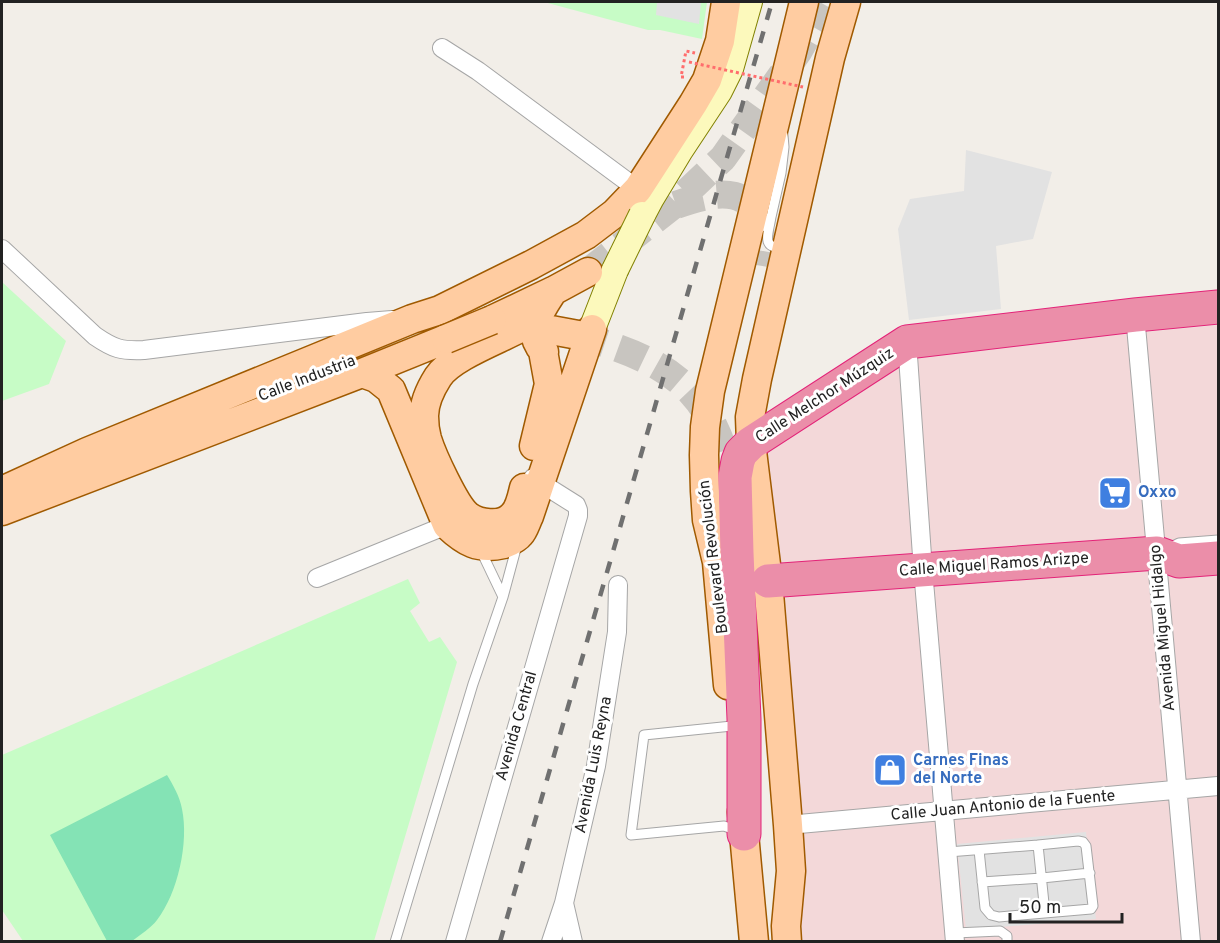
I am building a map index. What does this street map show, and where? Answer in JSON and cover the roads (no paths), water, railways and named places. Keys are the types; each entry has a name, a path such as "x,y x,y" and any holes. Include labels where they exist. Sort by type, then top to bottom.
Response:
{"highway":[{"name":"Calle Melchor Múzquiz","path":"744,834 744,719 736,553 735,477 741,453 751,443 907,342 1218,307"},
{"name":"Calle Miguel Ramos Arizpe","path":"768,581 1156,554 1179,561 1218,558"}],"main road":[{"path":"2,492 87,452 412,319 440,310 531,265 586,235 615,213 644,201 706,80 720,41 726,2"},
{"path":"447,329 535,334 553,354 571,352 581,344 601,271 644,201 719,91 730,69 749,2"},
{"path":"786,934 791,872 788,825 768,581 751,443 750,417 785,223 831,58 825,2"},
{"name":"Boulevard Revolución","path":"754,942 717,562 706,520 705,427 711,391 752,253 777,116 790,59 825,2"},
{"path":"790,59 831,58"},
{"name":"Calle Industria","path":"2,511 362,373 447,329 487,304 552,276 603,242"},
{"name":"Calle Industria","path":"2,492 74,468 117,449 357,360 447,329 492,320 601,271"},
{"path":"535,334 539,344 535,325 538,313 553,291"},
{"path":"535,334 473,352 450,365 439,376 427,400 424,413 427,439 444,479 462,511 480,522 501,522 512,517 533,478 585,332"},
{"path":"362,373 376,378 391,390 447,525 478,546 493,546 508,542 520,534 529,516 549,384 535,334"},
{"path":"751,544 786,934"}],"street":[{"path":"442,48 478,71 644,201"},
{"path":"2,249 95,336 124,351 367,322 412,319"},
{"name":"Avenida Miguel Hidalgo","path":"1135,315 1191,942"},
{"path":"907,342 922,570 955,937"},
{"name":"Avenida Central","path":"455,942 578,516 576,505 533,478"},
{"path":"317,578 447,525"},
{"name":"Avenida Luis Reyna","path":"551,942 564,903 596,766 617,632 618,585"},
{"name":"Calle Juan Antonio de la Fuente","path":"788,825 1218,786"},
{"path":"564,903 573,942"}],"lane":[{"path":"752,253 785,223 781,172 784,147 777,116"},
{"path":"395,942 473,684 503,597 520,534"},
{"path":"1156,554 1179,543 1218,540"},
{"path":"478,546 503,597"},
{"path":"732,726 644,735 631,835 724,826 744,834"},
{"path":"948,852 1083,842 1086,846 1093,906 1091,909 1046,913 999,917 991,915 985,908 979,850"},
{"path":"1038,845 1046,913"},
{"path":"982,882 1090,873"},
{"path":"955,937 1000,931 1007,936 1008,942"}],"tunnel":[{"path":"588,272 671,207 723,158 798,52 825,5"},
{"path":"676,205 714,195 739,197 748,203 756,213 760,228 756,265"},
{"path":"578,335 647,360 683,384 711,421 724,451 734,491"}],"railway":[{"path":"500,942 772,2"}],"place":[{"name":"Oxxo","path":"1115,493"},
{"name":"Carnes Finas del Norte","path":"890,770"}]}
